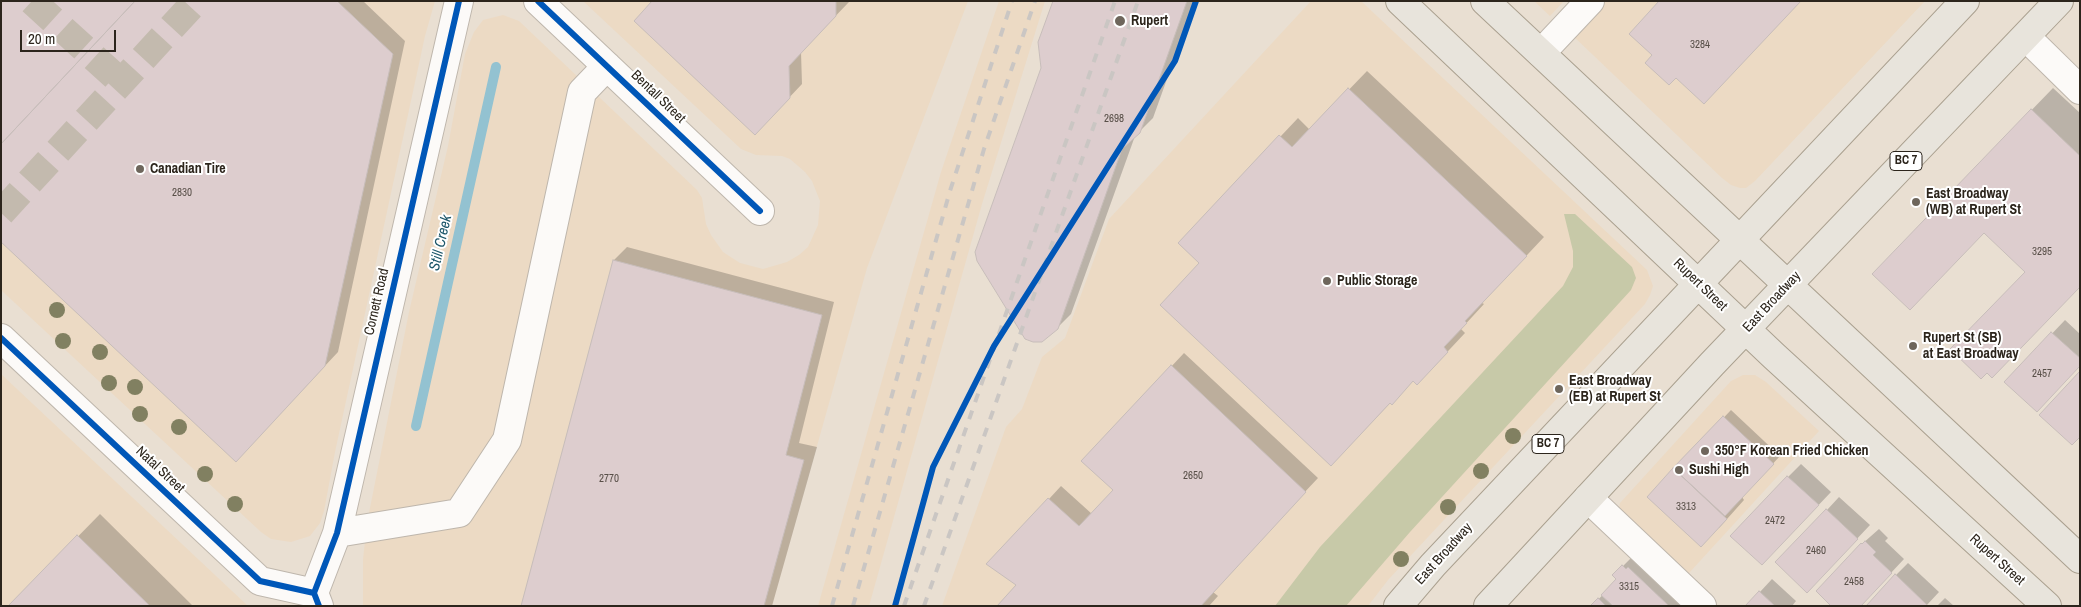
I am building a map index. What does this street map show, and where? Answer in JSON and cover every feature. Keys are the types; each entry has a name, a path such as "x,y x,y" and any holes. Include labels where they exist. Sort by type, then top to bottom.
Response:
{"main road":[{"name":"Rupert Street","path":"1400,1 1746,329 2047,606"},
{"path":"1486,1 2080,559"},
{"name":"East Broadway","path":"1398,606 1433,565 1965,1"},
{"name":"East Broadway","path":"1488,606 1787,285 2059,1"}],"street":[{"name":"Cornett Road","path":"317,599 337,533 459,1"},
{"name":"Bentall Street","path":"538,1 760,212"},
{"path":"1541,54 1590,1"},
{"path":"2026,37 2080,90"},
{"path":"337,533 459,513 507,440 582,92 607,66"},
{"name":"Natal Street","path":"1,338 260,581 317,599"},
{"path":"1588,498 1702,606"}],"shaded area":[{"path":"1,1 435,1 425,36 335,452 324,511 320,523 310,536 291,542 271,539 261,532 1,290"},
{"path":"583,1 968,1 867,268 772,606 363,606 363,559 367,523 409,312 448,146 465,54 474,32 483,20 503,15 519,21 697,190 702,198 706,224 711,235 723,252 740,263 763,269 787,262 808,247 818,225 820,201 812,181 805,172 790,159 782,156 756,155 741,149"},
{"path":"999,1 1045,1 982,204 869,606 818,606 941,172"},
{"path":"1311,1 1361,1 1647,270 1653,286 1645,304 1388,580 1368,606 942,606 1006,427 1022,409 1042,357 1065,338 1109,219"},
{"path":"1534,1 1564,1 1550,16"},
{"path":"1601,1 1925,1 1755,181 1746,188 1740,188 1731,185 1722,178 1571,34"},
{"path":"1,374 248,606 1,606"},
{"path":"1743,375 1755,375 1766,382 1819,431 1679,584 1619,508 1620,503 1731,381"}],"green space":[{"path":"1564,214 1575,214 1632,267 1636,278 1631,290 1410,532 1346,606 1275,606 1320,547 1563,286 1573,267 1573,251"}],"building":[{"path":"1,1 135,1 1,144"},
{"path":"135,1 337,1 393,54 325,366 236,462 1,242 1,144"},
{"path":"652,1 836,1 836,16 789,66 790,98 755,135 634,21"},
{"path":"1053,1 1187,1 1140,133 1122,149 1058,329 1042,342 1033,342 1025,339 977,261 975,252 1041,68 1038,42"},
{"path":"1659,1 1801,1 1704,104 1676,78 1669,85 1645,63 1652,55 1629,34"},
{"path":"1348,88 1527,256 1465,321 1467,323 1444,347 1448,352 1417,385 1413,381 1392,405 1390,403 1331,466 1160,305 1199,263 1178,243 1279,135 1292,147"},
{"path":"2031,109 2080,156 2080,287 1992,378 1987,373 1981,379 1950,349 2025,272 1984,233 1910,310 1872,274"},
{"path":"613,260 822,315 786,455 804,460 764,606 521,606"},
{"path":"2051,332 2080,358 2080,366 2037,412 2004,382"},
{"path":"1171,365 1306,492 1201,606 997,606 1016,585 986,564 1048,498 1079,526 1113,490 1081,461"},
{"path":"2080,371 2080,437 2072,445 2039,415"},
{"path":"1723,416 1774,464 1725,516 1673,468"},
{"path":"1673,468 1727,519 1701,547 1647,497"},
{"path":"1787,476 1819,505 1762,565 1730,536"},
{"path":"1826,509 1858,539 1807,593 1775,562"},
{"path":"77,535 150,606 8,606"},
{"path":"1865,541 1876,552 1873,555 1892,573 1861,606 1831,606 1816,591"},
{"path":"1622,565 1626,569 1628,567 1669,606 1613,606 1601,595 1616,579 1612,575"},
{"path":"1895,574 1927,605 1927,606 1866,606"},
{"path":"1759,591 1775,606 1745,606"},
{"path":"1598,598 1606,606 1590,606"}],"waterway":[{"name":"Still Creek","path":"416,426 496,67"}],"tunnel":[{"path":"32,1 121,82"},
{"path":"1,213 196,1"}],"railway":[{"path":"832,606 950,191 1012,1"},
{"path":"853,606 984,149 1035,1"},
{"path":"904,606 1115,1"},
{"path":"924,606 1138,1"}],"cycle path":[{"path":"319,606 314,593 337,533 459,1"},
{"path":"538,1 760,211"},
{"path":"895,606 933,467 994,346 1175,61 1196,1"},
{"path":"1,338 260,581 314,593"}],"place":[{"name":"Rupert","path":"1120,21"},
{"name":"Canadian Tire","path":"140,169"},
{"name":"East Broadway (WB) at Rupert St","path":"1916,202"},
{"name":"Public Storage","path":"1327,281"},
{"name":"Rupert St (SB) at East Broadway","path":"1913,346"},
{"name":"East Broadway (EB) at Rupert St","path":"1559,389"},
{"name":"350°F Korean Fried Chicken","path":"1705,451"},
{"name":"Sushi High","path":"1679,470"}]}
